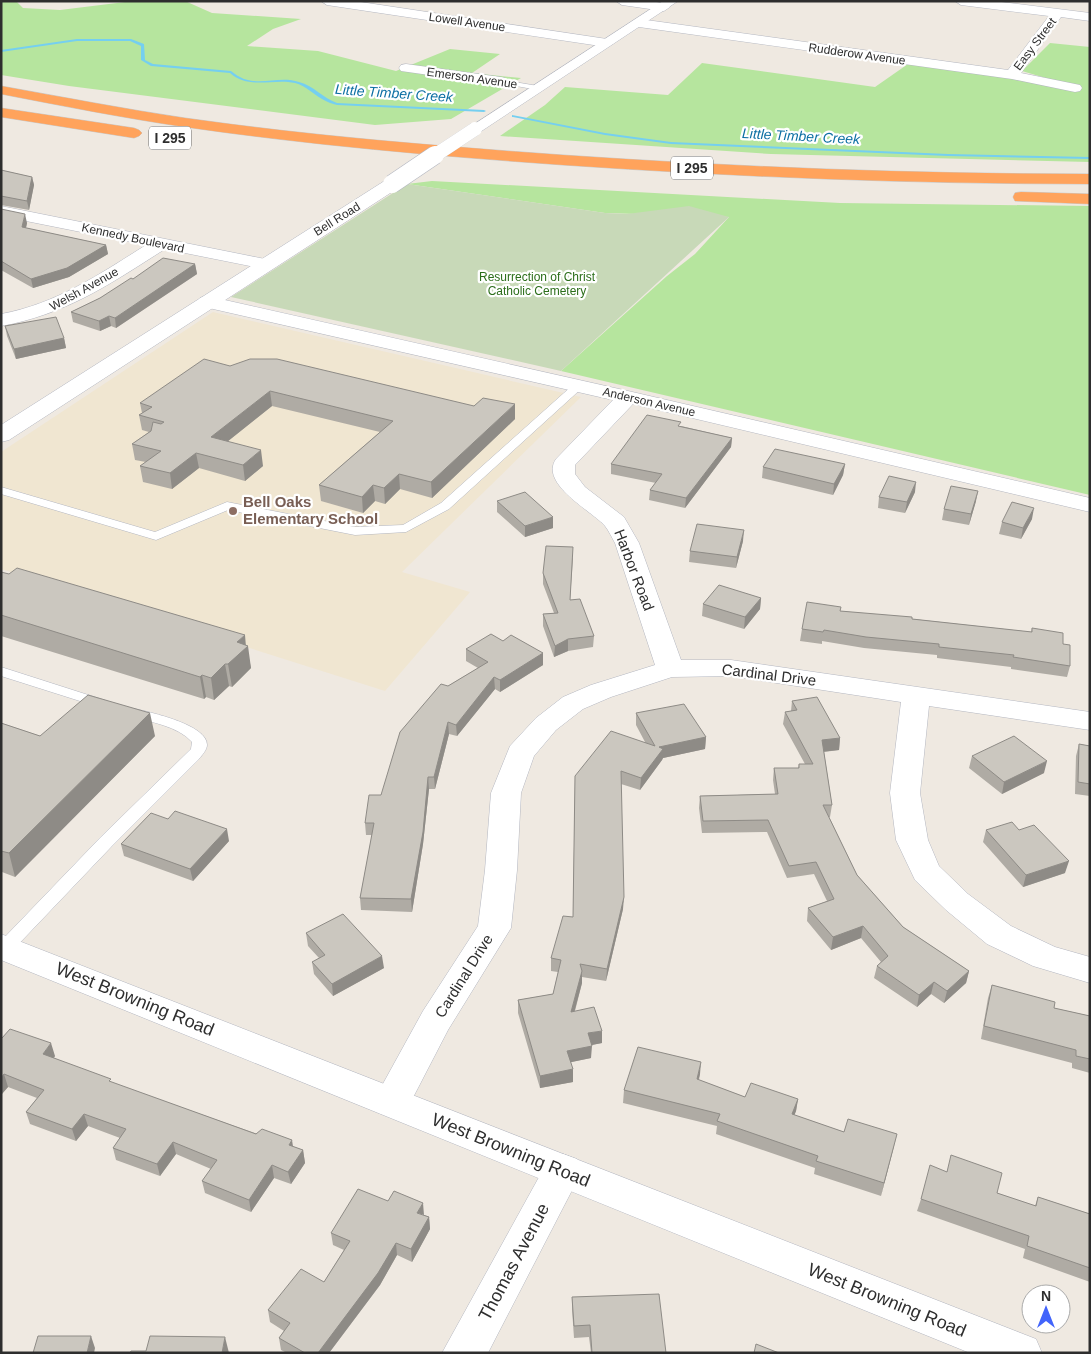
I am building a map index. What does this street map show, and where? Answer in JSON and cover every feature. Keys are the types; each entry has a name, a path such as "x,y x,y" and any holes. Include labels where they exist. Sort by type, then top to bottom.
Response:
{"highway":[{"name":"I 295","path":"1,90 195,124 342,141 484,154 646,166 794,173 1090,179"},
{"name":"I 295","path":"1,112 150,135"},
{"path":"395,163 444,167"},
{"name":"I 295","path":"703,185 740,187"},
{"path":"803,190 915,193"},
{"path":"934,194 1090,194"},
{"path":"1002,196 1090,199"}],"street":[{"name":"Lowell Avenue","path":"327,1 607,43"},
{"path":"622,1 668,4"},
{"path":"961,1 1090,17"},
{"name":"Bell Road","path":"1,435 668,4"},
{"name":"Easy Street","path":"1012,75 1058,13"},
{"name":"Rudderow Avenue","path":"639,23 1012,75 1076,88"},
{"name":"Emerson Avenue","path":"406,68 500,81"},
{"name":"Kennedy Boulevard","path":"1,211 264,264"},
{"name":"Welsh Avenue","path":"1,320 20,318 46,310 72,298 161,244"},
{"name":"Anderson Avenue","path":"207,302 628,397 1090,506"},
{"name":"Harbor Road","path":"628,397 564,464 564,474 577,492 615,522 627,543 670,669"},
{"name":"Cardinal Drive","path":"392,1102 435,1021 494,928 501,870 506,793 520,753 546,724 573,703 601,691 670,669 731,668 1090,721"},
{"path":"916,694 905,793 912,840 926,872 957,902 999,935 1045,957 1090,970"},
{"name":"West Browning Road","path":"3,946 1022,1353"},
{"name":"Thomas Avenue","path":"463,1353 475,1335 563,1171"}],"lane":[{"name":"Emerson Avenue","path":"500,81 538,88"},
{"path":"1,490 156,536 227,506 355,531 406,528 445,506 578,386"},
{"path":"1,671 34,683 169,724 193,734 199,740 200,747 190,760 3,946"}],"shaded area":[{"name":"Bell Oaks Elementary School","path":"213,312 581,397 402,572 470,592 385,691 1,569 1,452"}],"green space":[{"path":"1,1 16,1 23,8 60,10 125,2 185,1 212,13 301,19 273,29 247,46 318,51 396,71 450,49 500,54 472,73 521,78 451,119 375,125 69,86 1,75"},
{"path":"1050,43 1090,47 1090,162 771,154 500,136 545,105 565,87 668,95 702,63 875,87 908,64 1059,82 1022,71"},
{"path":"432,181 840,203 1090,206 1090,495 561,371 667,276 695,254 729,217 605,213 407,184"},
{"name":"Resurrection of Christ Catholic Cemetery","path":"407,184 605,213 627,214 689,206 729,217 561,371 231,297"}],"building":[{"path":"1,170 32,177 27,201 1,196"},
{"path":"1,209 25,214 22,227 106,245 67,268 31,279 1,261"},
{"path":"163,258 195,264 115,318 109,316 99,321 71,312 100,298 131,278 133,279"},
{"path":"56,317 64,338 14,349 5,326"},
{"name":"Bell Oaks Elementary School","path":"204,359 230,366 250,359 277,359 474,406 483,398 515,404 431,482 399,474 384,488 373,485 362,497 319,485 393,421 270,391 211,437 261,450 243,465 196,453 170,473 140,466 161,451 132,444 151,431 153,422 161,424 164,422 139,415 152,407 140,403"},
{"path":"647,415 681,422 678,426 732,438 686,498 650,490 662,474 611,464"},
{"path":"775,449 845,464 834,484 763,467"},
{"path":"889,476 916,482 907,502 879,497"},
{"path":"951,486 978,491 971,514 944,509"},
{"path":"525,492 553,517 525,526 497,501"},
{"path":"1012,502 1034,508 1023,528 1002,522"},
{"path":"697,524 744,530 737,557 690,551"},
{"path":"546,546 573,547 570,600 580,599 594,636 568,639 555,646 543,614 558,613 543,573"},
{"path":"17,568 245,635 237,642 248,646 211,678 202,675 200,677 1,615 1,572 9,574"},
{"path":"719,585 761,598 745,617 703,604"},
{"path":"807,602 841,607 840,611 912,617 912,619 1032,632 1032,628 1063,633 1063,644 1070,645 1070,666 1013,657 1014,655 939,647 939,644 802,629"},
{"path":"491,634 503,641 511,635 543,653 500,680 494,677 456,725 448,722 434,777 428,777 423,832 411,899 360,898 374,823 365,823 369,795 381,795 400,732 441,684 448,686 488,662 466,649"},
{"path":"88,695 150,713 9,853 1,851 1,723 40,736"},
{"path":"817,697 840,738 822,740 832,805 823,805 857,875 903,927 969,971 947,991 934,982 919,995 877,966 888,956 863,926 833,937 808,908 834,899 816,862 789,866 768,820 703,821 700,796 778,794 774,768 799,768 799,764 813,764 785,712 797,710 792,701"},
{"path":"684,704 706,737 659,747 663,749 641,778 621,771 624,897 607,969 580,964 582,971 571,1012 594,1007 602,1031 588,1033 592,1046 567,1051 573,1069 540,1076 518,1000 553,994 561,960 551,958 563,916 573,917 575,776 611,731 655,746 636,713"},
{"path":"1014,736 1047,761 1004,782 972,756"},
{"path":"1079,744 1090,746 1090,784 1078,782"},
{"path":"175,811 227,829 190,869 121,844 151,813 168,819"},
{"path":"1012,822 1019,830 1034,825 1069,861 1026,875 986,830"},
{"path":"343,914 382,956 332,984 312,962 325,955 306,933"},
{"path":"992,985 1055,1002 1054,1008 1090,1016 1090,1059 1076,1056 1076,1050 984,1026"},
{"path":"10,1029 51,1043 43,1054 111,1079 109,1081 256,1134 262,1129 292,1140 289,1145 303,1150 288,1172 272,1165 249,1200 202,1181 217,1160 173,1142 157,1164 113,1148 126,1129 84,1114 72,1129 26,1112 44,1090 4,1074 1,1078 1,1038"},
{"path":"638,1047 701,1062 697,1079 745,1097 751,1083 798,1099 792,1114 844,1132 848,1119 897,1134 884,1183 816,1161 818,1156 717,1121 720,1114 624,1090"},
{"path":"951,1155 1002,1173 997,1193 1036,1206 1038,1197 1090,1214 1090,1268 1027,1246 1029,1236 921,1199 930,1165 947,1172"},
{"path":"358,1189 388,1201 394,1191 423,1203 417,1213 429,1217 411,1249 396,1243 378,1273 318,1353 305,1353 279,1338 290,1323 268,1310 301,1269 324,1282 350,1241 331,1233"},
{"path":"659,1294 666,1353 592,1353 590,1325 574,1326 572,1297"},
{"path":"38,1336 91,1336 87,1353 33,1353"},
{"path":"150,1336 225,1337 222,1353 130,1353 131,1351 146,1351"},
{"path":"756,1344 779,1353 754,1353"}],"waterway":[{"name":"Little Timber Creek","path":"1,51 77,40 131,40 143,45 143,60 152,65 231,72 243,80 258,82 290,81 304,85 324,99 337,104 484,111"},
{"name":"Little Timber Creek","path":"513,116 605,134 671,143 948,155 1090,158"}],"place":[{"name":"Bell Oaks Elementary School","path":"233,511"}]}
